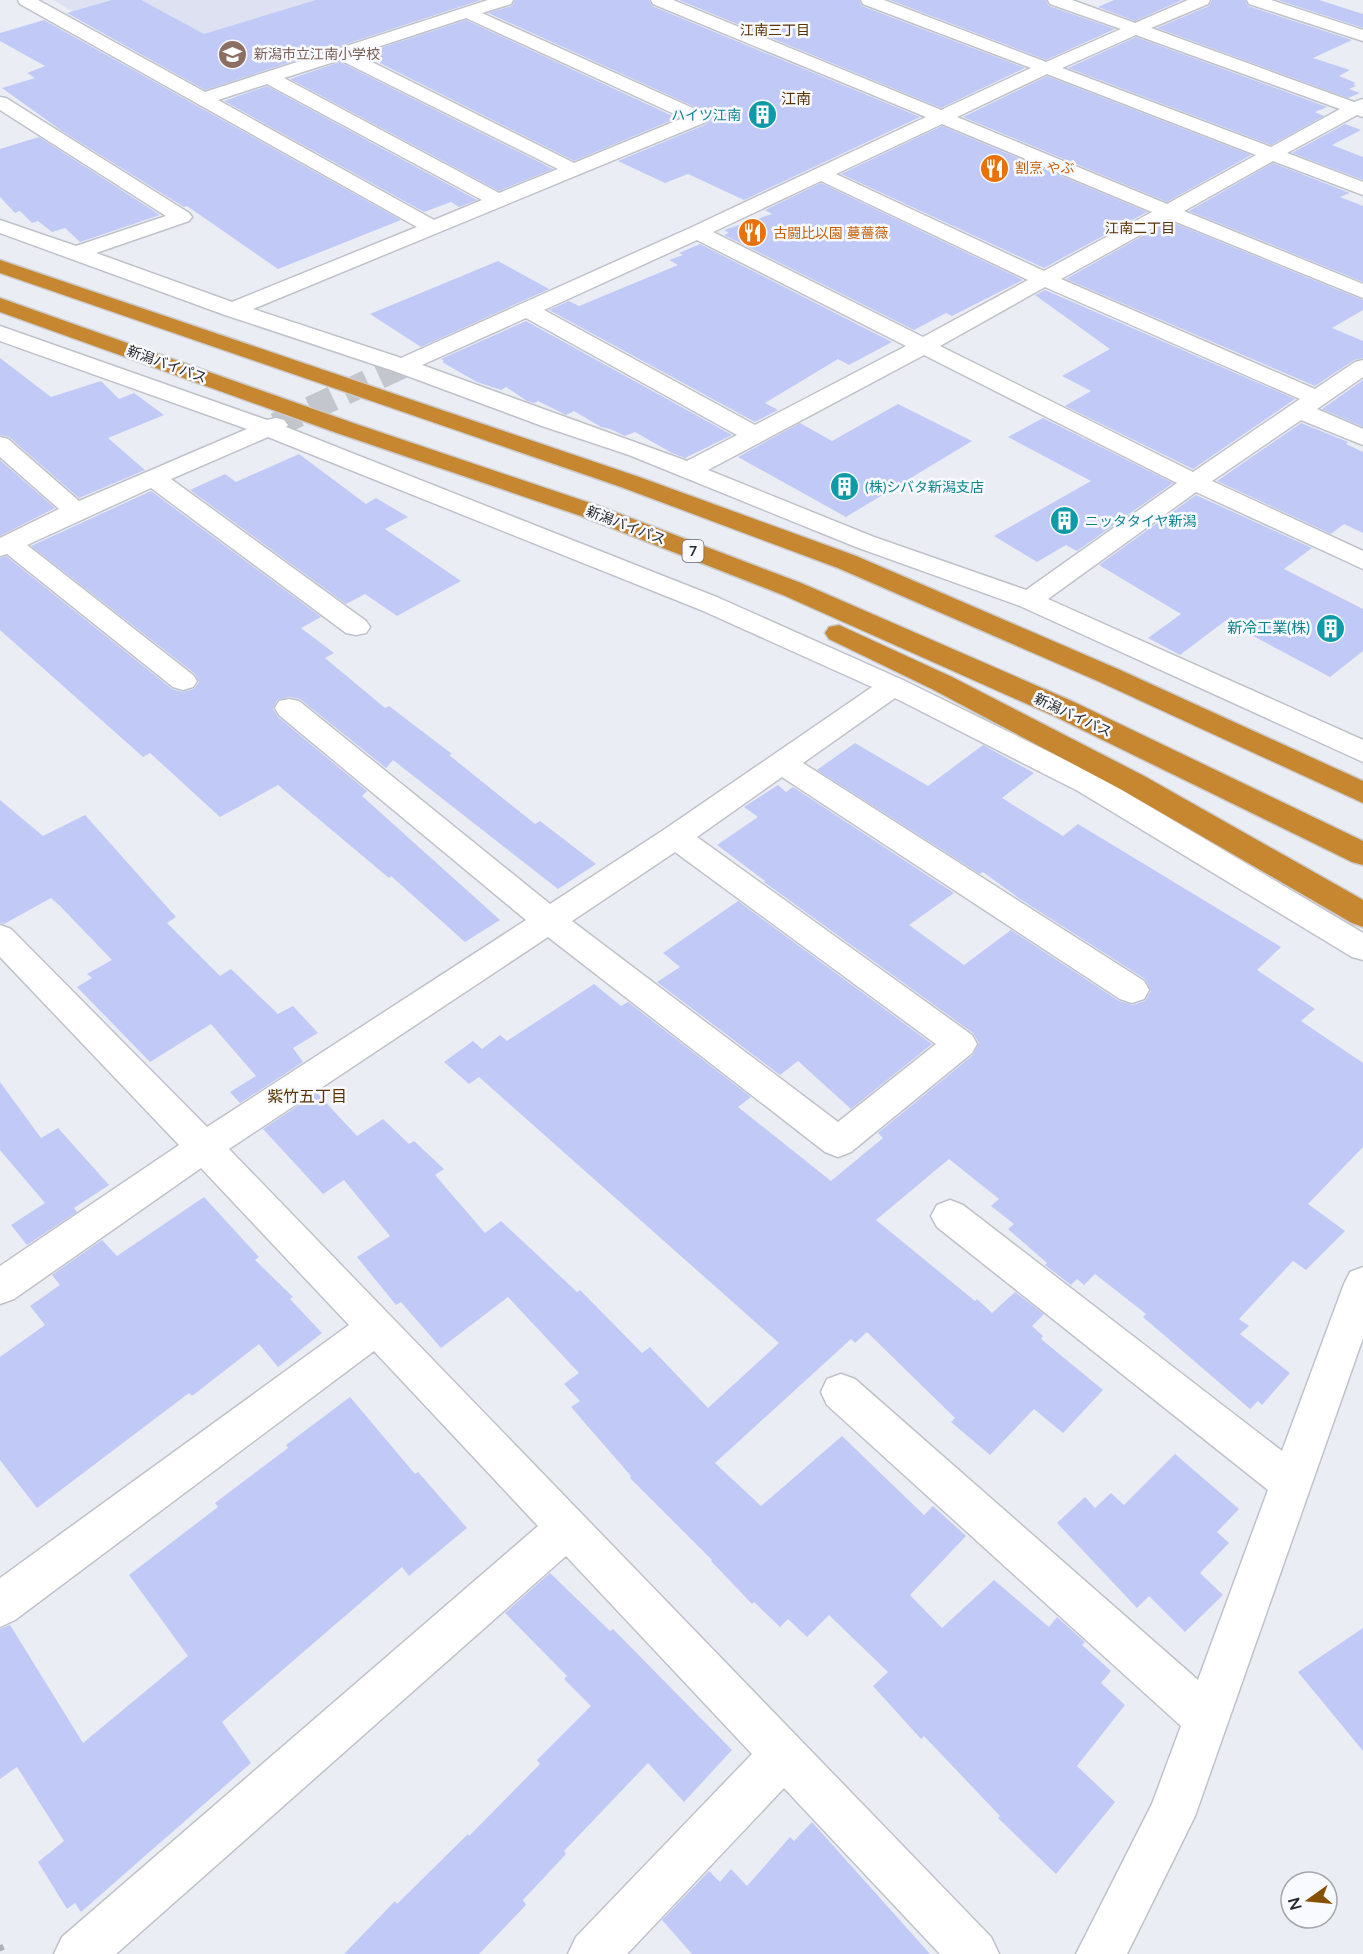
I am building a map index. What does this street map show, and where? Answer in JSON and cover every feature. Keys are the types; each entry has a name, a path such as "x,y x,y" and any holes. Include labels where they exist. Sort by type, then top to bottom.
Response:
{"highway":[{"path":"0,266 630,482 848,562 1110,676 1363,793"},
{"name":"新潟バイパス","path":"0,305 590,512 792,589 1064,709 1363,854"},
{"name":"7","path":"590,512 942,684 1133,783 1363,915"}],"street":[{"path":"26,0 434,228"},
{"path":"203,99 505,0"},
{"path":"659,0 1363,292"},
{"path":"869,0 1363,189"},
{"path":"1056,0 1360,107"},
{"path":"402,366 698,232 1046,68 1202,0"},
{"path":"1255,0 1363,36"},
{"path":"233,310 699,117 469,13"},
{"path":"342,54 574,170"},
{"path":"270,78 499,201"},
{"path":"0,102 182,217 74,254"},
{"path":"688,470 925,345 1360,107"},
{"path":"820,174 1308,404 1363,438"},
{"path":"0,226 233,310 402,366 550,422 638,450 865,542 1029,600 1363,752"},
{"path":"698,232 1194,482 1363,561"},
{"path":"526,309 755,435"},
{"path":"0,333 272,427 710,604 893,686 1089,784 1363,948"},
{"path":"1029,600 1194,482 1363,367"},
{"path":"183,681 5,546 76,511 272,427"},
{"path":"0,444 76,511"},
{"path":"153,478 356,627"},
{"path":"0,1287 204,1147 676,837 893,686"},
{"path":"289,708 549,921 838,1142 960,1044 676,837"},
{"path":"783,764 1132,990"},
{"path":"0,937 204,1147 974,1954"},
{"path":"950,1216 1291,1483"},
{"path":"1101,1954 1171,1816 1363,1284"},
{"path":"0,1605 376,1327"},
{"path":"841,1392 1206,1718"},
{"path":"79,1954 567,1528"},
{"path":"593,1954 783,1755"}],"path":[{"path":"0,1945 4,1954"}],"shaded area":[{"name":"新潟市立江南小学校","path":"53,0 397,0 414,21 219,88 209,89"}],"building":[{"name":"新潟市立江南小学校","path":"112,0 141,0 204,34 316,0 481,0 205,90 67,13"},
{"path":"515,0 649,0 652,6 920,117 744,200 688,174 665,183 618,161 707,124 710,119 708,113 488,13 512,6"},
{"path":"679,0 859,0 862,6 1025,68 941,108"},
{"path":"890,0 1046,0 1049,6 1115,29 1046,60"},
{"path":"1114,0 1182,0 1135,21 1098,7"},
{"path":"1212,0 1245,0 1248,6 1352,40 1313,58 1350,70 1339,76 1356,83 1353,84 1356,86 1349,89 1360,93 1348,98 1157,28 1209,6"},
{"path":"1278,0 1319,0 1363,14 1363,28"},
{"path":"44,20 401,220 278,269 187,206 184,207 62,131 2,88 35,78 27,73 45,66 0,41 0,33"},
{"path":"466,20 677,118 574,161 362,54"},
{"path":"1136,37 1327,107 1315,112 1324,116 1271,145 1068,68"},
{"path":"340,62 553,169 499,191 290,79"},
{"path":"1047,76 1251,155 1167,202 963,117"},
{"path":"267,86 477,200 459,207 451,202 424,212 224,101"},
{"path":"1345,124 1361,130 1332,145 1363,157 1363,180 1292,153"},
{"path":"942,126 1147,212 1044,268 841,174"},
{"path":"39,137 160,215 80,242 65,228 52,232 38,221 32,223 20,211 15,213 0,197 0,149"},
{"path":"1273,163 1350,193 1340,197 1363,206 1363,282 1189,211"},
{"path":"821,183 1023,280 952,316 946,313 914,330 724,235 729,233 724,230 772,214 765,210"},
{"path":"1169,221 1363,300 1363,310 1332,328 1363,341 1363,358 1354,360 1315,386 1066,279"},
{"path":"700,244 892,342 849,365 838,359 765,403 778,410 755,422 549,310 569,301 579,306 678,265 669,260 683,255 679,253"},
{"path":"498,261 549,289 421,347 370,314"},
{"path":"1045,290 1295,399 1193,469 1065,406 1091,391 1062,376 1110,349 1035,295"},
{"path":"526,321 732,435 685,458 635,432 625,436 601,427 574,411 566,415 538,401 534,403 527,401 506,387 501,390 477,382 442,362 444,361 441,359"},
{"path":"0,358 51,397 101,381 119,399 134,393 164,415 108,438 145,470 79,498 9,437 0,435"},
{"path":"1363,380 1363,427 1322,409"},
{"name":"(株)シバタ新潟支店","path":"898,404 972,441 846,517 738,457 800,423 832,441"},
{"path":"1043,418 1173,483 1077,551 1066,545 1037,562 994,536 1091,481 1008,437"},
{"path":"1301,423 1348,442 1346,444 1363,452 1363,533 1344,524 1331,534 1217,481"},
{"path":"299,454 366,504 376,498 408,517 385,529 461,581 397,616 365,594 346,604 190,490 225,474 236,482"},
{"path":"0,460 55,508 0,536"},
{"path":"151,491 321,617 301,628 334,653 325,658 385,708 389,706 452,754 449,755 535,824 540,821 596,864 558,889 393,760 386,768 300,699 289,697 277,700 273,709 278,717 367,791 362,796 500,920 465,942 391,876 389,878 278,785 220,817 150,753 143,757 0,630 0,558 6,556 172,689 182,692 194,689 199,682 194,673 31,546"},
{"path":"1196,495 1312,548 1284,569 1363,609 1363,651 1330,677 1225,621 1180,655 1148,638 1181,614 1099,565"},
{"path":"855,743 928,786 983,745 1034,773 1002,798 1063,836 1078,824 1281,947 1257,970 1315,1009 1301,1021 1363,1063 1363,1147 1308,1204 1345,1231 1306,1270 1293,1261 1239,1319 1249,1326 1240,1334 1290,1373 1262,1405 1258,1401 1250,1409 1143,1317 1146,1314 1095,1274 1084,1285 1077,1279 1071,1285 1045,1265 1047,1263 1008,1229 1014,1224 991,1206 999,1199 949,1159 876,1220 992,1313 1015,1292 1044,1314 1032,1326 1043,1336 1041,1339 1103,1390 1063,1433 1034,1409 990,1455 951,1422 955,1418 867,1332 855,1343 851,1339 715,1463 761,1506 842,1436 924,1515 933,1506 966,1536 910,1595 942,1628 994,1580 1049,1627 1057,1617 1085,1642 1082,1645 1111,1671 1101,1683 1125,1705 1077,1766 1115,1802 1056,1874 998,1818 1000,1816 924,1736 921,1739 873,1686 888,1672 829,1615 807,1637 788,1619 780,1627 754,1602 752,1604 712,1560 630,1478 631,1476 571,1407 580,1401 564,1384 579,1373 508,1297 441,1348 401,1302 396,1305 357,1257 390,1236 344,1180 323,1194 263,1129 317,1093 357,1136 383,1119 409,1144 414,1141 444,1169 435,1175 485,1233 501,1221 577,1292 580,1290 642,1353 650,1347 708,1408 779,1343 479,1077 469,1084 444,1062 473,1041 482,1049 500,1035 507,1041 594,984 621,1006 628,1002 751,1097 738,1107 831,1181 883,1138 878,1133 973,1055 979,1043 973,1033 764,882 717,845 758,817 744,807 778,785 786,792 793,787 954,893 909,925 964,965 1011,930 1119,1001 1133,1005 1145,1001 1151,991 1145,979 1020,899 983,872 980,874 817,770"},
{"path":"0,800 43,836 85,815 176,917 167,923 220,976 231,969 278,1014 293,1006 318,1033 293,1048 303,1062 240,1103 230,1092 256,1076 211,1024 150,1062 77,987 92,978 87,974 112,960 60,906 51,898 4,924 0,923"},
{"path":"738,901 932,1044 851,1109 798,1061 780,1075 657,982 680,967 663,953"},
{"path":"0,1082 41,1138 58,1128 109,1185 74,1208 77,1212 27,1245 11,1225 45,1203 0,1150"},
{"path":"204,1197 259,1257 255,1260 293,1297 290,1299 322,1333 278,1367 259,1344 192,1396 189,1393 37,1508 0,1460 0,1357 45,1325 30,1306 60,1285 52,1275 102,1240 117,1256"},
{"path":"350,1397 415,1474 418,1472 467,1528 409,1576 402,1567 222,1722 251,1763 81,1912 75,1903 67,1909 38,1862 64,1841 17,1767 0,1779 0,1629 10,1625 83,1743 188,1656 129,1575 218,1507 215,1503 288,1448 286,1445"},
{"path":"1175,1454 1239,1509 1217,1532 1229,1543 1200,1573 1223,1595 1185,1632 1149,1596 1137,1608 1057,1523 1085,1497 1095,1508 1111,1493 1124,1505"},
{"path":"550,1573 610,1631 613,1629 732,1750 684,1802 648,1763 564,1851 566,1854 523,1900 526,1905 479,1954 344,1954 395,1901 397,1904 468,1834 469,1836 540,1764 537,1760 591,1706 564,1679 567,1676 505,1613"},
{"path":"1363,1628 1363,1751 1298,1672"},
{"path":"812,1822 930,1954 692,1954 662,1920 709,1871 720,1882 731,1869 747,1886 790,1837 794,1841"}],"tunnel":[{"path":"276,425 402,366"}],"place":[{"name":"新潟市立江南小学校","path":"233,54"},
{"name":"ハイツ江南","path":"762,115"},
{"name":"割烹 やぶ","path":"994,168"},
{"name":"古闘比以園 蔓薔薇","path":"752,233"},
{"name":"(株)シバタ新潟支店","path":"844,487"},
{"name":"ニッタタイヤ新潟","path":"1064,521"},
{"name":"新冷工業(株)","path":"1331,628"}],"district":[{"name":"江南三丁目","path":"775,30"},
{"name":"江南","path":"796,99"},
{"name":"江南二丁目","path":"1140,228"},
{"name":"紫竹五丁目","path":"307,1096"}]}
